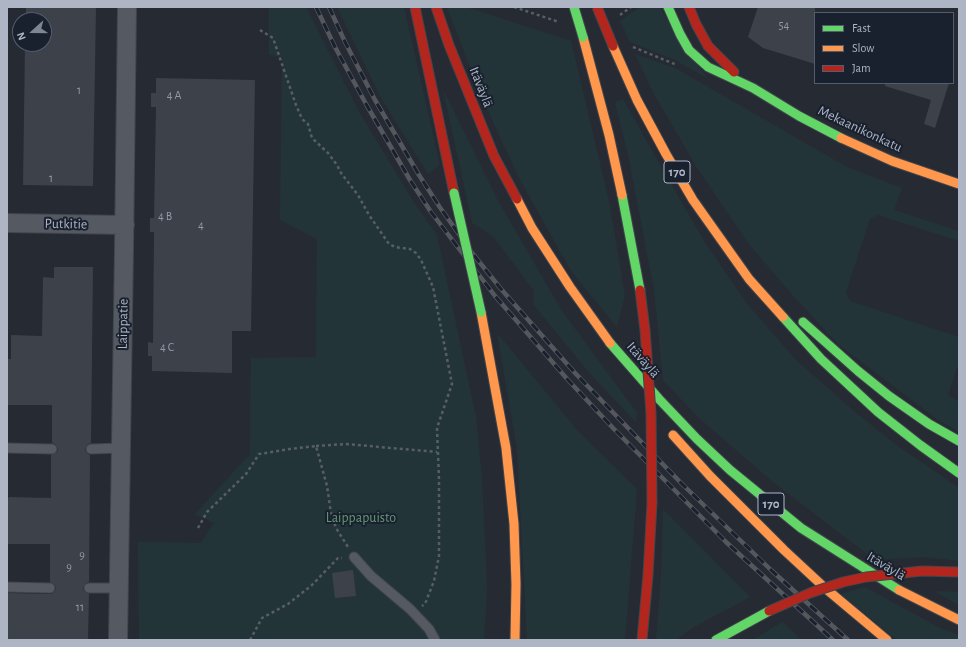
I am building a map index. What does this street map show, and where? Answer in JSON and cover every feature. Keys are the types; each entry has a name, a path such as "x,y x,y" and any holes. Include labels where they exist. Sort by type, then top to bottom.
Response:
{"main road":[{"path":"415,7 454,193 481,312 506,448 513,517 516,584 515,640"},
{"name":"Itäväylä","path":"436,7 449,45 494,156 525,215 570,287 615,349 659,400 697,439 730,470 801,528 846,558 907,595 959,620"},
{"path":"574,7 598,90 612,150 640,290 651,414 652,503 642,638"},
{"name":"170","path":"597,7 612,46 637,100 670,161 694,200 749,278 821,360 878,412 959,473"},
{"name":"Mekaanikonkatu","path":"668,7 689,50 708,67 754,88 799,116 853,144 892,161 959,184"},
{"name":"Mekaanikonkatu","path":"689,7 708,46 730,68 754,88"},
{"path":"749,278 794,314 858,372 929,424 959,442"},
{"path":"615,349 659,414"},
{"path":"668,428 710,476 784,550 825,588 887,640"},
{"path":"716,640 769,611 810,593 843,582 866,577 910,572 959,572"}],"street":[{"name":"Laippatie","path":"118,640 126,7"},
{"name":"Putkitie","path":"7,223 124,225"}],"lane":[{"path":"7,448 52,449"},
{"path":"91,449 121,448"},
{"path":"354,557 372,576 414,613 429,629 435,640"},
{"path":"7,587 50,588"},
{"path":"89,588 119,588"}],"path":[{"path":"260,30 273,38 296,104 302,119 308,124 312,138 328,153 337,165 389,244 416,252 433,287 452,384 437,428 440,556 434,582 425,604 414,613"},
{"path":"631,46 683,68"},
{"path":"198,528 207,512 246,474 259,454 316,446 346,444 437,452"},
{"path":"250,640 262,618 288,604 312,585 338,558 354,557 336,528 327,486 316,446"}],"green space":[{"name":"Laippapuisto","path":"269,7 306,7 358,110 413,201 437,235 476,417 482,478 487,589 484,640 139,640 138,542 201,543 214,523 195,514 250,454 251,358 316,357 317,239 280,220 282,57 269,55"},
{"path":"337,7 404,7 440,165 428,174 380,96"},
{"path":"447,7 466,7 571,41 609,201 625,296 617,327 571,271 519,178 481,96"},
{"path":"640,7 659,7 707,78 675,60 630,42 620,21"},
{"path":"635,54 675,68 847,167 902,188 894,210 959,231 959,241 878,215 870,219 846,292 850,301 959,337 959,368 957,367 948,395 959,402 959,432 937,419 839,345 795,298 748,243 696,166 654,94"},
{"path":"443,89 497,199 530,256 562,311 637,413 636,422 592,376 533,304 534,291 493,236 472,223"},
{"path":"623,99 706,244 748,305 796,360 855,412 895,444 959,488 959,561 926,557 875,560 773,482 699,418 663,380 654,290 628,154 615,102"},
{"path":"497,333 577,430 637,489 625,640 527,640 517,449"},
{"path":"663,509 750,597 694,627 676,640 656,640 661,577"},
{"path":"865,587 940,628 959,635 959,640 897,640 841,594"},
{"path":"934,591 959,592 959,605"},
{"path":"782,622 802,640 753,640"}],"building":[{"path":"26,7 96,7 93,186 23,185 25,52 52,52 52,12 26,12"},
{"path":"758,7 815,7 814,64 763,48 748,37"},
{"path":"156,78 255,80 251,331 232,331 232,373 152,371 152,356 148,356 148,342 153,343 154,232 150,232 150,218 154,218 156,107 151,107 151,93 156,93"},
{"path":"885,84 949,84 935,128 924,124 931,100 885,86"},
{"path":"54,267 93,267 91,443 88,444 85,449 90,455 89,582 86,583 83,588 84,591 89,594 88,640 7,640 7,593 50,594 56,589 55,585 50,582 50,544 7,544 7,498 51,498 51,455 57,452 58,449 55,444 52,443 52,405 7,405 7,359 11,359 11,335 42,336 43,277 54,278"},
{"path":"353,570 356,596 335,598 332,573"}],"railway":[{"path":"316,7 335,47 410,180 431,212 495,296 568,380 613,428 726,542 833,640"},
{"path":"329,7 375,100 419,175 473,254 501,289 575,373 682,484 771,570 848,640"}],"traffic: fast":[{"path":"574,7 583,37"},
{"path":"668,7 689,50 708,67 753,88 799,116 841,138"},
{"path":"454,193 481,312"},
{"path":"622,195 640,290"},
{"path":"783,317 821,359 878,412 959,473"},
{"path":"803,322 858,371 889,396 929,424 959,441"},
{"path":"610,343 659,399 697,439 730,470 801,528 899,590"},
{"path":"716,640 769,611"}],"traffic: slow":[{"path":"583,37 609,135 622,195"},
{"path":"613,46 637,100 693,200 749,279 783,317"},
{"path":"841,138 892,161 959,184"},
{"path":"517,199 532,228 570,287 610,343"},
{"path":"481,312 506,448 514,524 516,584 515,640"},
{"path":"673,435 710,476 784,550 825,588 887,640"},
{"path":"899,590 959,620"}],"traffic: jam":[{"path":"415,7 454,193"},
{"path":"436,7 449,45 494,156 517,199"},
{"path":"597,7 613,46"},
{"path":"689,7 708,46 734,72"},
{"path":"640,290 645,330 651,413 652,503"},
{"path":"642,640 648,575 652,503"},
{"path":"769,611 810,593 843,582 866,577 922,571 959,572"}]}
